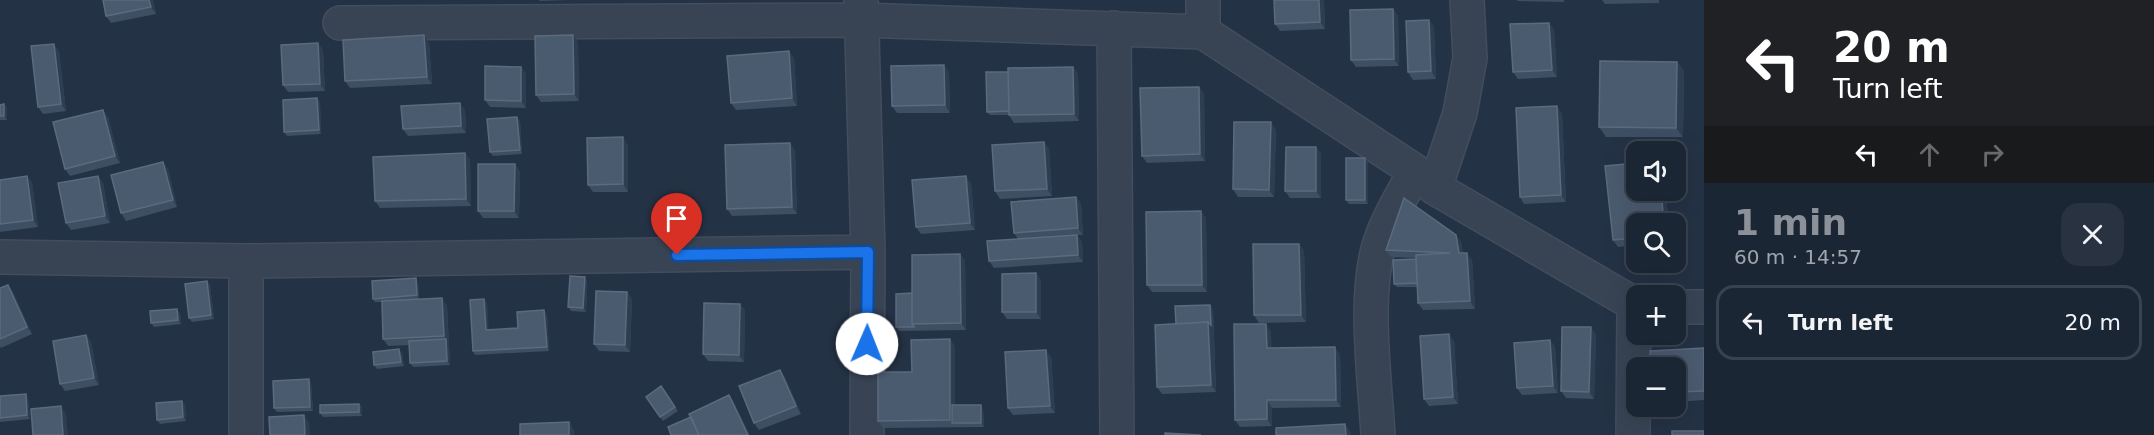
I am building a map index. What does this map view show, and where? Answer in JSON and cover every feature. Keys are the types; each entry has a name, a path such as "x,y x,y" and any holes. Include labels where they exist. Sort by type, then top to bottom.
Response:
{"street":[{"path":"1203,0 1203,32"},
{"path":"1378,435 1372,330 1373,270 1381,237 1425,180 1460,113 1470,58 1467,0"},
{"path":"340,23 861,10 1203,32 1425,180 1626,300"},
{"path":"861,10 868,252 867,435"},
{"path":"1114,28 1117,435"},
{"path":"0,257 246,261 868,252"},
{"path":"246,261 246,435"},
{"path":"1686,307 1704,308"},
{"path":"1633,435 1634,345"}],"building":[{"path":"103,0 149,0 151,7 106,16"},
{"path":"1274,0 1319,0 1320,22 1275,24"},
{"path":"1393,9 1394,59 1351,60 1350,10"},
{"path":"1429,20 1431,71 1408,72 1406,21"},
{"path":"1549,23 1552,70 1513,72 1510,24"},
{"path":"424,35 427,77 345,81 343,40"},
{"path":"573,35 574,94 536,95 535,36"},
{"path":"318,43 320,84 283,85 281,45"},
{"path":"54,44 61,104 38,107 31,46"},
{"path":"789,51 792,98 731,103 727,56"},
{"path":"1600,61 1677,62 1676,128 1599,127"},
{"path":"944,65 945,105 892,106 891,66"},
{"path":"485,66 521,67 521,101 485,100"},
{"path":"1073,67 1074,114 1009,115 1008,68"},
{"path":"986,72 1008,72 1009,111 987,112"},
{"path":"1199,87 1200,154 1142,156 1140,88"},
{"path":"317,98 319,130 284,132 283,100"},
{"path":"460,103 461,126 403,129 401,106"},
{"path":"4,104 4,116 0,116 0,105"},
{"path":"1557,106 1561,195 1520,197 1516,108"},
{"path":"103,110 115,156 65,169 53,122"},
{"path":"517,117 520,150 490,152 487,119"},
{"path":"1234,122 1271,122 1269,190 1233,189"},
{"path":"623,137 623,184 588,185 587,138"},
{"path":"1044,142 1047,189 995,191 992,145"},
{"path":"790,143 792,207 727,209 725,145"},
{"path":"1286,147 1316,147 1316,191 1285,191"},
{"path":"465,153 466,199 375,201 373,157"},
{"path":"1346,158 1365,158 1365,200 1346,200"},
{"path":"163,162 173,200 121,213 111,175"},
{"path":"478,164 515,164 514,211 478,211"},
{"path":"1626,164 1626,201 1662,201 1663,213 1626,213 1626,239 1613,240 1605,166"},
{"path":"27,176 33,220 0,224 0,180"},
{"path":"98,176 105,216 66,223 58,183"},
{"path":"966,176 970,223 916,227 912,180"},
{"path":"1076,197 1078,228 1014,233 1011,202"},
{"path":"1404,198 1456,235 1459,253 1467,253 1470,301 1418,303 1416,255 1450,253 1386,250"},
{"path":"1201,211 1202,285 1147,285 1146,212"},
{"path":"1077,235 1078,255 989,261 987,241"},
{"path":"1253,244 1299,244 1301,315 1254,315"},
{"path":"960,254 961,323 912,324 912,255"},
{"path":"1416,259 1417,283 1394,284 1393,260"},
{"path":"1036,273 1036,312 1002,312 1002,274"},
{"path":"570,276 585,277 583,308 568,307"},
{"path":"416,278 417,295 373,299 372,281"},
{"path":"207,281 211,315 189,318 185,284"},
{"path":"8,285 27,327 0,339 0,288"},
{"path":"596,291 627,292 625,345 594,344"},
{"path":"912,293 912,324 914,327 896,327 896,294"},
{"path":"442,298 444,336 383,339 382,301"},
{"path":"484,299 486,330 518,328 517,312 544,310 547,347 473,351 470,300"},
{"path":"704,303 740,304 739,355 703,354"},
{"path":"1210,305 1211,325 1208,322 1176,324 1175,306"},
{"path":"177,309 178,320 151,323 150,311"},
{"path":"1208,322 1211,385 1157,387 1155,325"},
{"path":"1234,324 1266,324 1267,348 1335,347 1336,400 1267,400 1267,419 1235,420"},
{"path":"1562,327 1591,327 1589,392 1561,391"},
{"path":"1449,334 1453,397 1424,399 1420,336"},
{"path":"86,335 94,378 60,384 53,341"},
{"path":"446,339 447,361 410,363 409,341"},
{"path":"950,339 950,420 878,421 878,372 912,372 911,340"},
{"path":"1550,340 1553,386 1517,388 1514,343"},
{"path":"1704,348 1704,391 1686,392 1686,357 1650,357 1650,351"},
{"path":"399,349 401,362 374,365 373,352"},
{"path":"1046,350 1050,406 1008,408 1005,352"},
{"path":"780,370 796,406 754,423 739,386"},
{"path":"309,379 310,407 274,408 273,381"},
{"path":"661,386 675,407 660,417 646,397"},
{"path":"26,394 27,415 0,418 0,396"},
{"path":"729,395 748,435 699,435 689,414"},
{"path":"182,401 183,417 157,420 156,403"},
{"path":"359,404 359,412 320,413 320,405"},
{"path":"952,405 981,405 981,423 952,423"},
{"path":"61,406 63,435 33,435 31,409"},
{"path":"304,415 305,435 270,435 269,417"},
{"path":"691,417 699,435 671,435 668,427"},
{"path":"569,422 569,435 520,435 520,424"},
{"path":"1345,424 1346,435 1276,435 1276,428"},
{"path":"1672,431 1704,431 1704,435 1672,435"},
{"path":"1165,433 1201,435 1165,435"}],"route":[{"path":"677,255 868,252 867,344"}]}
